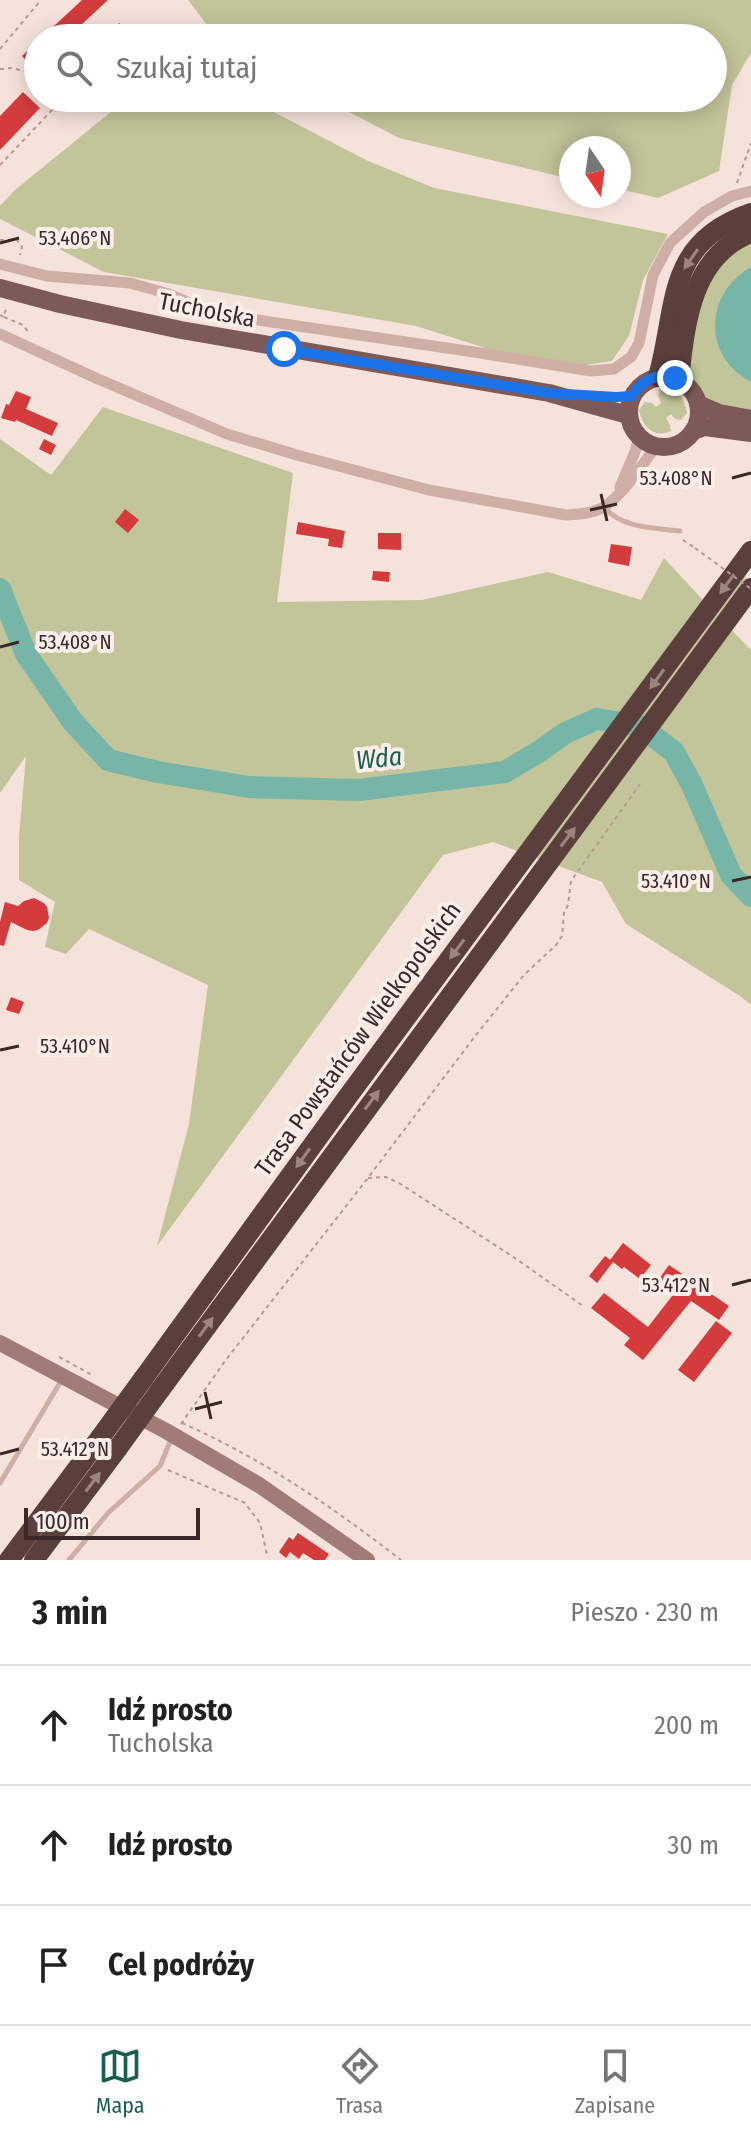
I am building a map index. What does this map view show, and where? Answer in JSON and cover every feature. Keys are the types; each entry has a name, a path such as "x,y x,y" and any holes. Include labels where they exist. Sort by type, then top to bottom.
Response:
{"highway":[{"path":"668,378 676,286 683,270 695,251 718,228 751,213"},
{"path":"668,378 701,276 727,245 751,233"},
{"name":"Trasa Powstańców Wielkopolskich","path":"34,1560 109,1443 328,1123 751,551"},
{"name":"Trasa Powstańców Wielkopolskich","path":"151,1384 521,899 751,589"},
{"name":"Trasa Powstańców Wielkopolskich","path":"9,1560 109,1443"}],"main road":[{"name":"Tucholska","path":"0,288 181,330 549,393 616,397 630,405"},
{"path":"668,378 691,389 698,404 693,431 680,443 668,447 646,442 631,425 630,405 645,382 668,378"},
{"path":"698,404 719,413 751,419"},
{"path":"693,431 705,427 751,433"}],"street":[{"path":"0,264 47,276 130,283 224,315 591,371 614,369 631,357 639,343 653,275 670,243 704,212 732,196 751,191"},
{"path":"0,334 227,434 429,490 566,515 586,514 604,507 615,498 656,446"},
{"path":"615,498 639,437"},
{"path":"0,1343 173,1435 259,1485 367,1560"}],"lane":[{"path":"604,507 618,519 680,531"},
{"path":"0,1483 63,1377"},
{"path":"69,1560 108,1513 160,1466 173,1435"}],"path":[{"path":"0,49 41,0"},
{"path":"0,69 24,71"},
{"path":"0,165 50,112"},
{"path":"732,196 751,143"},
{"path":"0,240 17,240 21,243 19,257"},
{"path":"6,308 2,316 23,325 35,342 34,349"},
{"path":"680,531 682,539 751,589"},
{"path":"173,1435 225,1361 476,1035 524,975 556,945 562,936 571,881 640,784"},
{"path":"367,1179 386,1177 409,1189 583,1306"},
{"path":"160,1466 245,1503 260,1523 267,1555"}],"green space":[{"path":"188,0 751,0 751,53 732,85 719,171 658,198 631,192 631,136 559,136 559,176 399,138 349,112 727,112 727,24 206,24"},
{"path":"111,112 274,112 366,160 434,188 668,234 643,280 629,336 612,361 580,366 498,352 416,326 104,272 0,219 0,206 15,190"},
{"path":"751,241 751,413 708,404 688,368 690,340 713,270"},
{"path":"663,388 673,390 680,396 687,413 681,420 671,414 666,418 671,431 659,433 646,426 639,410 645,402 656,407 661,403 658,395"},
{"path":"103,407 293,473 277,602 422,600 548,572 641,600 664,558 715,613 746,571 745,579 718,616 751,650 751,1005 626,924 602,882 493,842 443,855 157,1246 189,1124 208,985 89,929 66,954 45,947 55,902 19,880 19,837 26,756 0,793 0,439 51,475"}],"water":[{"path":"751,267 751,382 735,371 724,357 717,341 715,325 717,308 724,293 735,279"}],"building":[{"path":"82,0 108,0 82,24 56,24"},
{"path":"23,92 24,112 36,112 0,150 0,116"},
{"path":"16,391 31,397 26,409 58,423 52,436 16,420 1,418 6,404 9,405"},
{"path":"44,439 56,445 51,455 39,449"},
{"path":"125,509 139,520 128,533 115,522"},
{"path":"298,522 345,531 342,548 328,546 329,539 296,534"},
{"path":"378,533 401,533 401,550 378,549"},
{"path":"611,544 632,547 629,566 608,562"},
{"path":"373,571 390,572 389,582 372,580"},
{"path":"34,898 47,907 47,923 33,931 11,922 4,946 0,945 0,922 5,902 18,906"},
{"path":"11,997 24,1002 19,1014 6,1010"},
{"path":"623,1243 651,1265 640,1279 613,1262 597,1283 589,1276 605,1256 610,1260"},
{"path":"669,1265 729,1306 719,1320 691,1301 643,1360 624,1345 630,1338 591,1308 604,1293 648,1327 676,1291 659,1279"},
{"path":"716,1321 732,1333 694,1382 678,1370"},
{"path":"298,1533 329,1554 325,1560 314,1560 303,1553 299,1559 290,1552 286,1558 279,1552 289,1537 293,1540"}],"waterway":[{"name":"Wda","path":"0,589 26,654 73,722 108,760 249,787 358,790 505,772 565,733 597,719 640,726 674,752 692,785 731,875 751,896"}],"route":[{"path":"284,349 549,393 632,396 649,379 675,378"}]}
